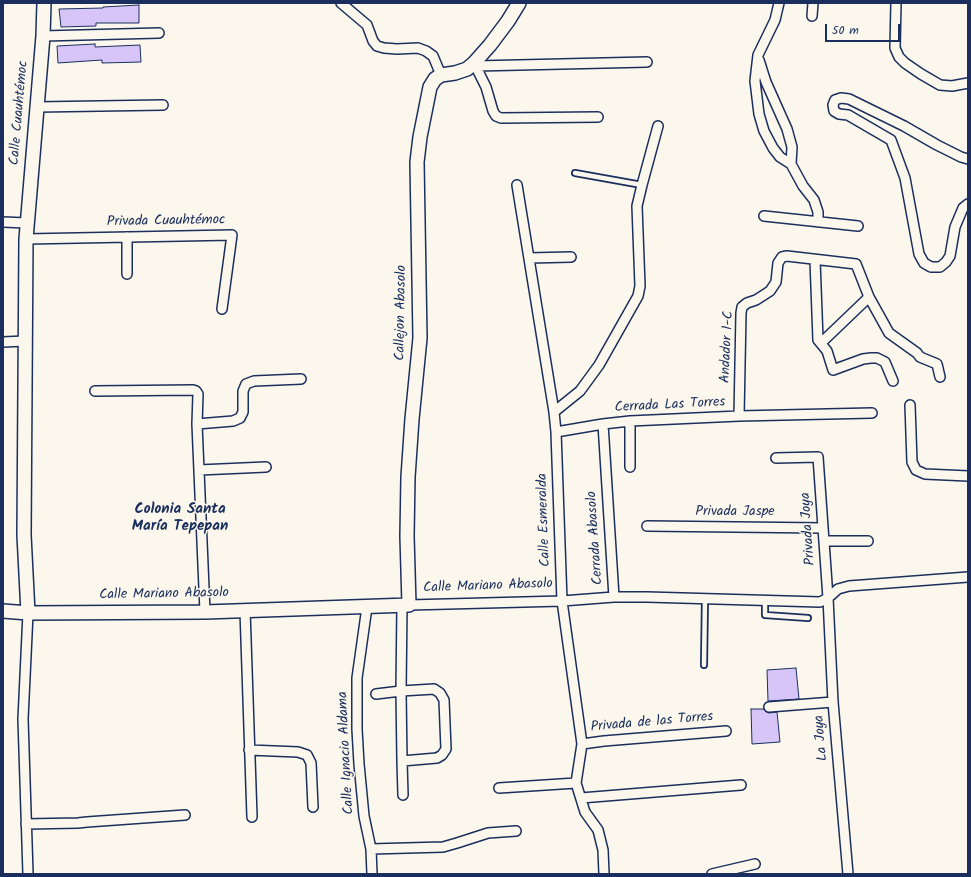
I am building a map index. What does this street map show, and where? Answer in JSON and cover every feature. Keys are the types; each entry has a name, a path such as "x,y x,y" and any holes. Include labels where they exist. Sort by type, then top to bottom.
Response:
{"street":[{"name":"Calle Cuauhtémoc","path":"28,874 23,719 28,613 24,534 26,239 43,36 44,3"},
{"path":"341,3 367,25 377,46 397,49 418,48 426,51 433,56 441,76 455,73 475,65 647,62"},
{"path":"475,65 508,21 519,3"},
{"path":"779,3 775,20 758,55 755,81 760,114 764,130 773,148 780,157 791,164 803,186 814,200 818,212 818,222"},
{"path":"812,16 813,3"},
{"path":"896,3 895,48 899,57 921,74 940,85 952,86 968,83"},
{"path":"43,36 159,33"},
{"path":"758,55 766,82 788,129 792,147 791,164"},
{"path":"475,65 486,87 496,116 501,118 598,117"},
{"name":"Callejon Abasolo","path":"406,605 408,477 420,338 417,162 420,137 430,87 435,79 441,76"},
{"path":"968,159 937,145 904,126 849,98 835,100 833,105 834,110 839,114 848,115 891,140 905,178 919,254 924,263 931,266 940,267 946,262 950,256 955,227 963,208 968,204"},
{"path":"37,107 163,105"},
{"path":"554,412 580,391 594,372 638,296 640,286 637,206 658,126"},
{"name":"Calle Esmeralda","path":"517,185 556,432 562,601 582,744 576,783 585,812 598,830 603,850 604,874"},
{"path":"764,216 858,226"},
{"path":"3,222 27,223"},
{"name":"Privada Cuauhtémoc","path":"26,239 232,236 222,309"},
{"path":"127,237 127,274"},
{"name":"Andador 1-C","path":"739,416 742,307 770,291 776,282 778,263 782,257 787,256 856,264 869,297 889,333 917,353 920,357 937,364 940,377"},
{"path":"528,258 571,257"},
{"path":"815,260 818,340 827,350 833,370 863,359 877,358 885,362 893,381"},
{"path":"821,343 869,297"},
{"path":"3,342 25,341"},
{"path":"197,424 233,422 240,418 243,412 243,391 246,384 254,381 301,379"},
{"path":"95,391 193,390 198,394 197,424 205,612"},
{"path":"910,405 912,462 916,470 925,474 968,476"},
{"name":"Cerrada Las Torres","path":"556,432 630,421 739,416 872,413"},
{"path":"630,421 630,467"},
{"name":"Cerrada Las Torres","path":"603,424 606,478"},
{"name":"Privada Joya","path":"776,458 818,457 828,598"},
{"path":"199,470 266,467"},
{"name":"Cerrada Abasolo","path":"606,478 614,597"},
{"name":"Privada Jaspe","path":"647,526 823,528"},
{"path":"824,540 868,541"},
{"name":"Calle Mariano Abasolo","path":"3,612 205,612 562,601 614,597 705,598 820,602 828,598 838,589 849,586 968,577"},
{"name":"La Joya","path":"828,598 832,702 848,874"},
{"path":"403,795 401,691 406,605"},
{"name":"Calle Ignacio Aldama","path":"367,607 357,678 357,729 364,816 371,849 372,874"},
{"path":"245,610 252,817"},
{"path":"376,694 434,689 440,693 444,700 446,749 442,755 437,758 402,761"},
{"path":"769,707 832,702"},
{"name":"Privada de las Torres","path":"582,744 726,731"},
{"path":"249,750 298,752 307,755 311,763 313,807"},
{"path":"499,788 576,783"},
{"path":"581,798 741,785"},
{"path":"26,824 78,823 185,815"},
{"path":"371,849 444,847 488,833 516,831"},
{"path":"712,874 755,864"}],"lane":[{"path":"575,173 642,185"},
{"path":"704,665 705,598"},
{"path":"765,600 765,615 808,618"}],"building":[{"path":"139,5 139,23 96,23 96,26 61,27 59,9"},
{"path":"95,44 95,47 140,45 141,62 102,63 102,60 58,63 57,46"},
{"path":"796,668 799,699 768,701 767,670"},
{"path":"751,709 764,709 769,713 777,712 780,742 752,744"}],"district":[{"name":"Colonia Santa María Tepepan","path":"180,518"}]}
